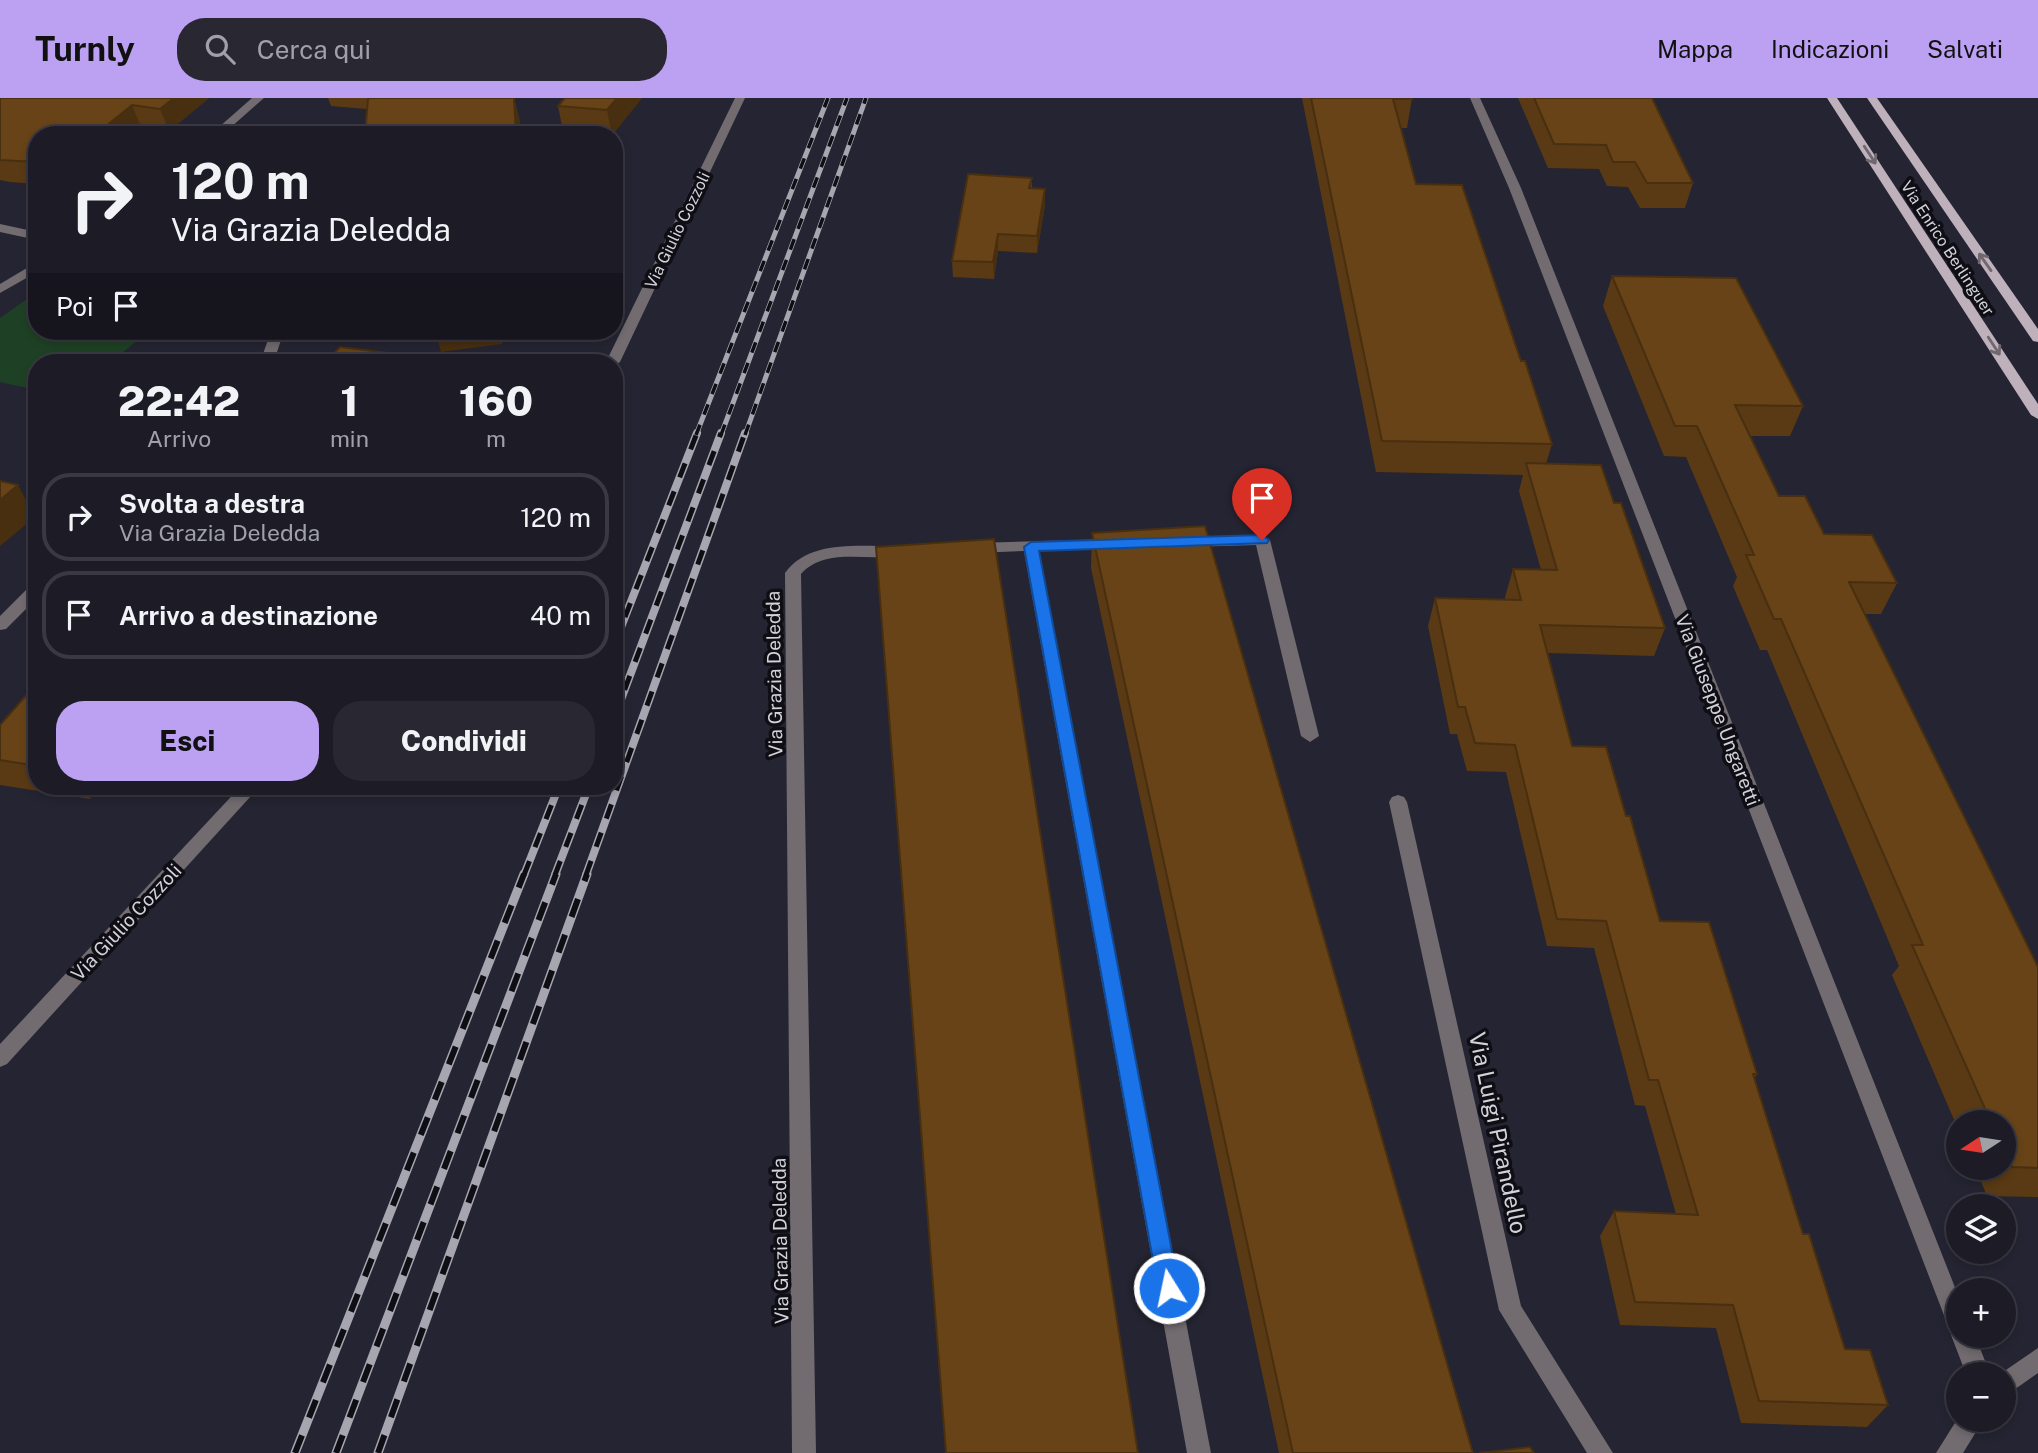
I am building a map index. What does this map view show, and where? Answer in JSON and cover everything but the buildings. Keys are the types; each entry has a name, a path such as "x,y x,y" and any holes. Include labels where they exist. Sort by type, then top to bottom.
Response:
{"main road":[{"name":"Via Enrico Berlinguer","path":"1832,98 2038,415"},
{"name":"Via Enrico Berlinguer","path":"1872,98 2038,338"}],"street":[{"path":"226,126 259,98"},
{"name":"Via Giulio Cozzoli","path":"617,354 740,98"},
{"name":"Via Giuseppe Ungaretti","path":"1475,98 1515,188 1946,1292"},
{"path":"0,228 28,234"},
{"path":"0,289 28,272"},
{"path":"1167,542 1262,540 1310,736"},
{"path":"962,549 1126,544"},
{"path":"1031,547 1199,1453"},
{"name":"Via Grazia Deledda","path":"804,1453 793,573 805,560 824,553 921,550"},
{"path":"0,625 28,598"},
{"name":"Via Giulio Cozzoli","path":"0,1058 243,795"},
{"name":"Via Luigi Pirandello","path":"1398,802 1510,1310 1601,1453"},
{"path":"2016,1376 2038,1359"},
{"path":"1948,1453 1963,1432"}],"green space":[{"path":"28,298 28,340 138,340 120,354 28,354 28,388 0,382 0,318"}],"railway":[{"path":"696,435 828,98"},
{"path":"721,435 847,98"},
{"path":"745,435 866,98"},
{"path":"623,622 697,433"},
{"path":"623,694 721,433"},
{"path":"623,772 745,433"},
{"path":"524,875 555,795"},
{"path":"555,875 586,795"},
{"path":"586,875 615,795"},
{"path":"295,1453 524,874"},
{"path":"336,1453 556,874"},
{"path":"378,1453 587,874"}],"route":[{"path":"1169,1288 1031,547 1262,540"}]}
